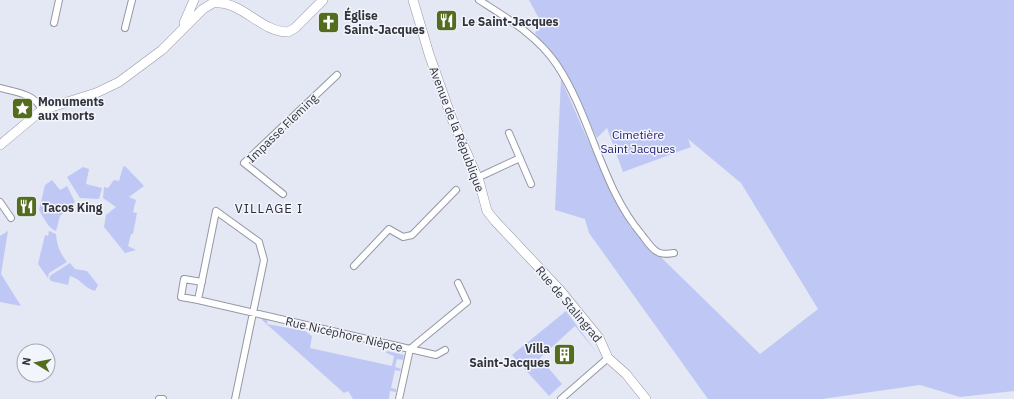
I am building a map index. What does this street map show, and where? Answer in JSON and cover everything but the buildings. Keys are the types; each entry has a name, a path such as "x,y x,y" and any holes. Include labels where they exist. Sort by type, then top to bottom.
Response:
{"street":[{"path":"54,23 59,0"},
{"path":"125,28 132,0"},
{"path":"179,32 195,0 202,5 228,2 237,6"},
{"path":"229,0 277,30 290,31 323,0"},
{"name":"Avenue de la République","path":"413,0 452,119 478,178 487,211"},
{"path":"479,0 521,28 543,48 557,64 581,110 601,164 633,225 655,251 661,254 674,253"},
{"path":"0,145 42,110 96,94 119,82 162,50 203,9 213,3"},
{"name":"Impasse Fleming","path":"283,194 244,163 337,75"},
{"path":"0,88 30,96 39,102 42,110"},
{"path":"509,133 531,184"},
{"path":"478,178 520,158"},
{"path":"354,266 389,229 402,236 412,235 456,190"},
{"path":"0,202 11,218"},
{"path":"198,300 216,211 259,242 264,260 235,399"},
{"name":"Rue de Stalingrad","path":"487,211 494,221 560,290 599,338 608,358 626,374 646,399"},
{"name":"Rue Nicéphore Nièpce","path":"202,282 184,278 181,297 410,349 400,399"},
{"path":"410,349 467,302 458,284"},
{"path":"410,349 436,355 445,350"},
{"path":"561,399 608,358"}],"green space":[{"name":"Cimetière Saint Jacques","path":"529,0 1014,0 1014,391 960,397 920,385 822,399 708,399 589,233 585,219 555,210 561,79 605,179 630,227 760,354 818,309 741,183 688,139 691,147 623,172 607,128 597,138 567,76 535,33 542,24"},
{"path":"125,166 144,186 129,197 136,200 133,212 137,213 133,234 131,234 128,246 136,250 125,253 104,227 106,215 116,207 103,198 104,187 108,188 114,180 119,181 123,167"},
{"path":"83,167 89,169 86,184 102,188 99,199 80,198 67,177"},
{"path":"52,180 60,190 67,186 75,202 60,216 56,231 48,225 39,210 45,185"},
{"path":"8,231 1,274 21,306 0,302 0,236"},
{"path":"49,231 56,234 59,249 67,262 49,273 48,278 38,264 45,235 48,236"},
{"path":"70,263 75,269 87,271 98,285 95,291 88,288 74,277 70,276 68,285 51,281 49,278 51,275"},
{"path":"566,311 597,353 575,326 540,358 562,384 549,396 512,355"},
{"path":"262,317 268,318 267,324 305,331 312,336 310,348 392,366 394,356 386,353 387,351 404,355 403,360 397,359 395,367 401,369 400,371 395,370 391,388 396,389 396,392 390,391 389,399 353,399 348,391 344,393 262,320"}],"place":[{"name":"Le Saint-Jacques","path":"447,21"},
{"name":"Église Saint-Jacques","path":"328,22"},
{"name":"Monuments aux morts","path":"22,108"},
{"name":"Tacos King","path":"27,207"},
{"name":"Villa Saint-Jacques","path":"565,355"}],"district":[{"name":"VILLAGE I","path":"269,208"}]}
